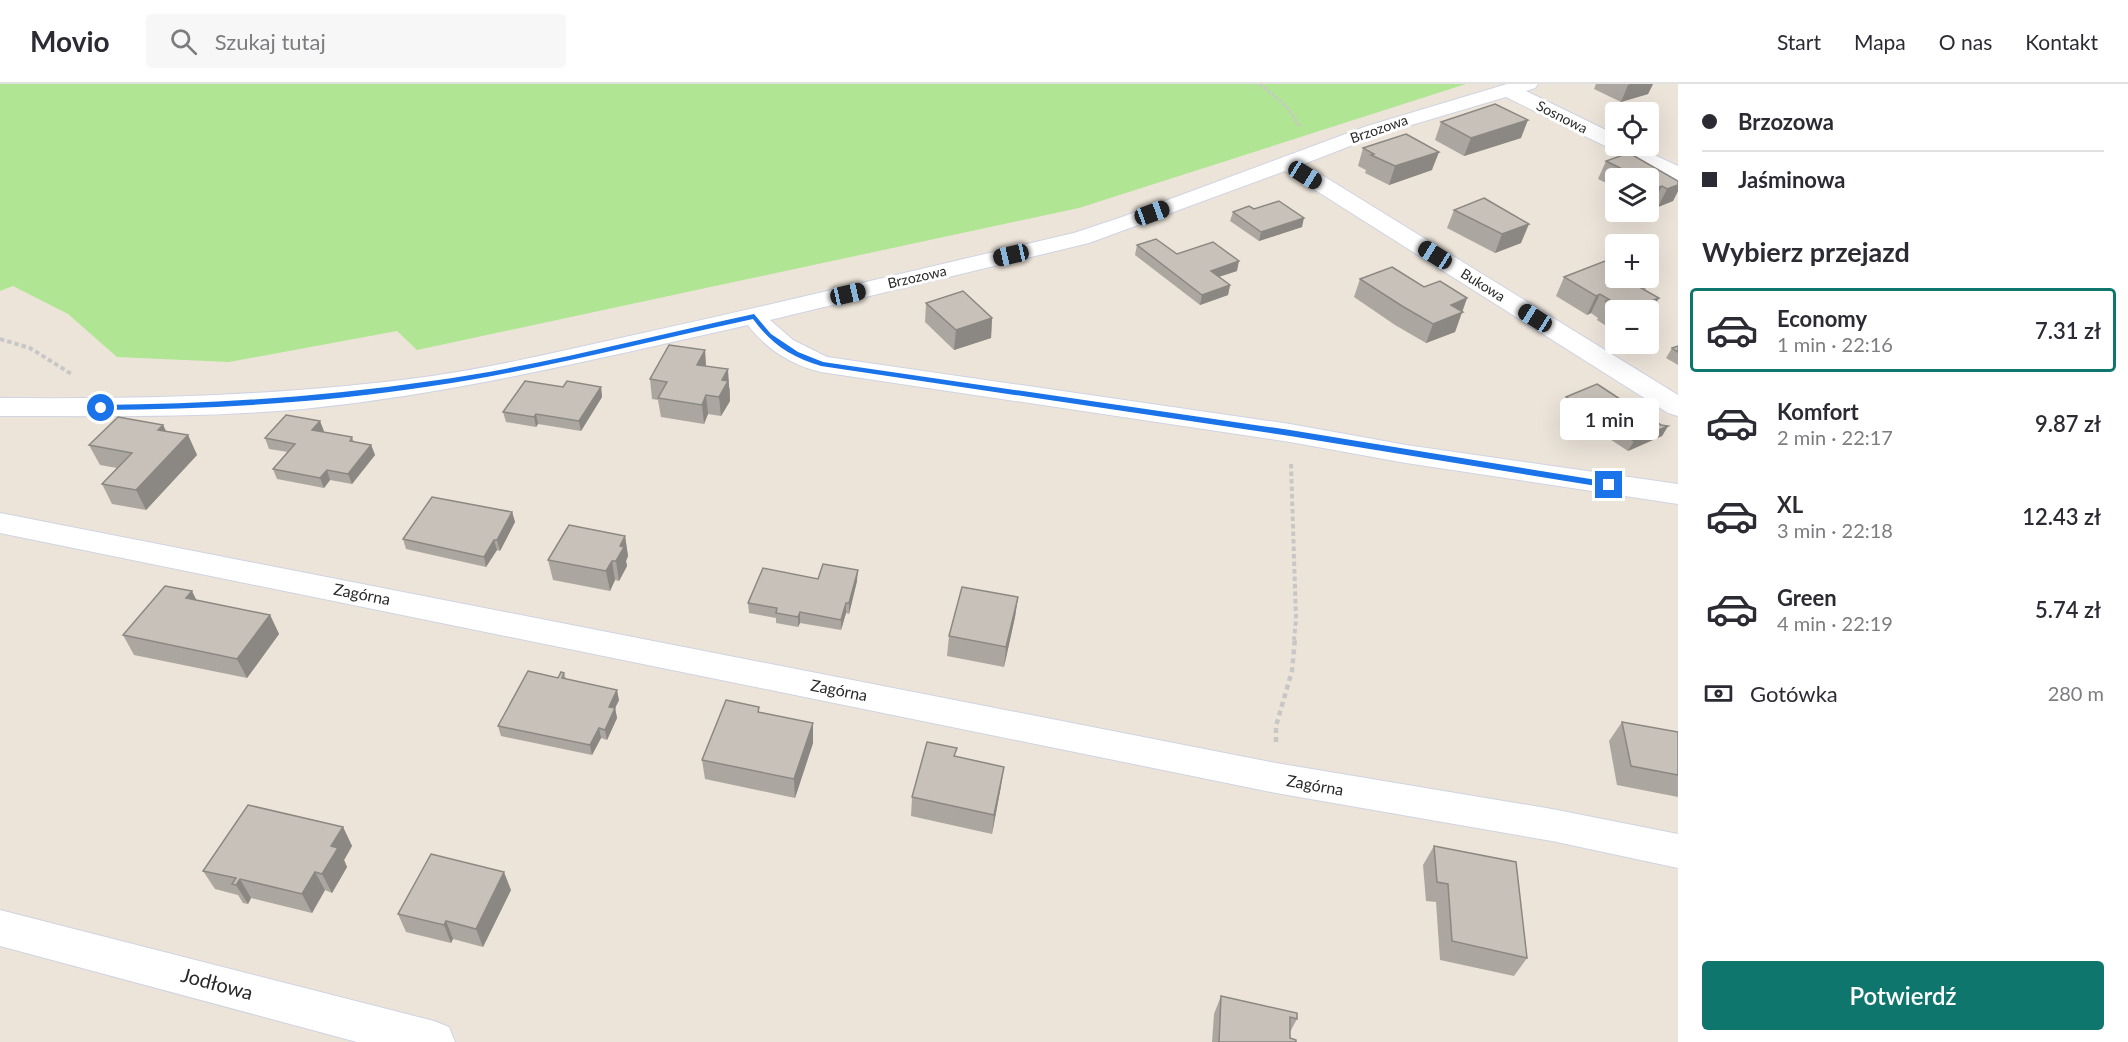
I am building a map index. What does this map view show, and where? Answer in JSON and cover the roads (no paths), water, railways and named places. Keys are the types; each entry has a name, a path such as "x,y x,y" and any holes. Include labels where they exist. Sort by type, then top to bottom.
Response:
{"street":[{"name":"Sosnowa","path":"1518,87 1605,138"},
{"name":"Brzozowa","path":"0,407 144,408 314,398 492,374 754,316 1081,238 1374,130 1518,87"},
{"name":"Sosnowa","path":"1639,156 1678,175"},
{"name":"Bukowa","path":"1299,159 1678,407"},
{"path":"754,316 769,336 795,354 821,364 1290,433 1417,455 1678,494"},
{"name":"Zagórna","path":"0,523 148,550 1276,778 1552,825 1678,851"},
{"name":"Jodłowa","path":"0,928 434,1042"}]}
